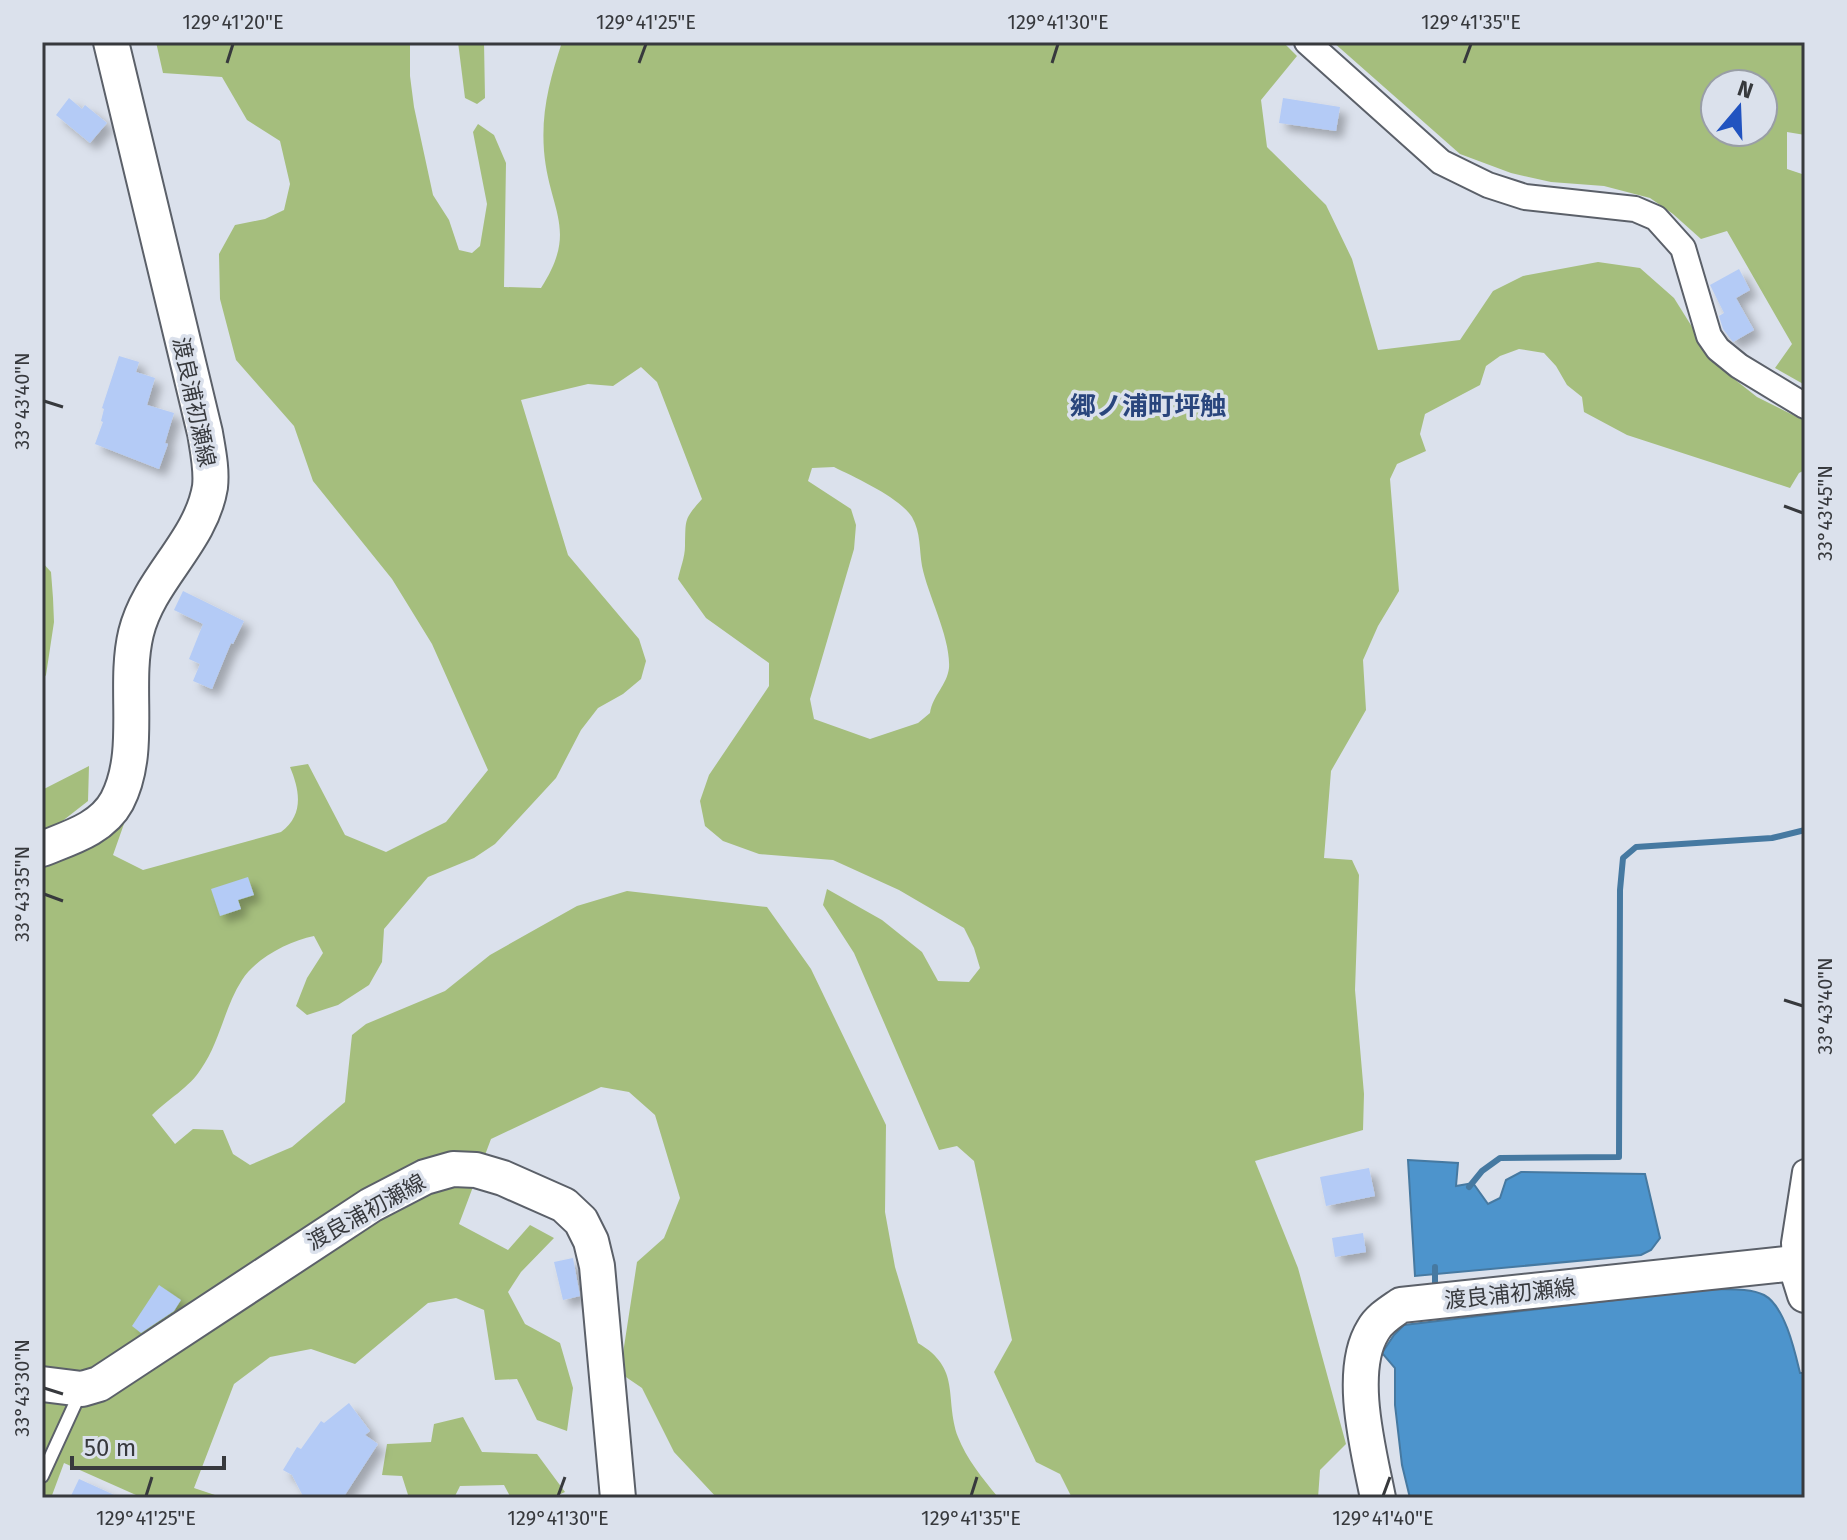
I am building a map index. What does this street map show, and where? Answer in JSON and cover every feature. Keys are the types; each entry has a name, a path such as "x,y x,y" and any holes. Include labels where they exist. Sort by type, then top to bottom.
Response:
{"main road":[{"name":"渡良浦初瀬線","path":"42,849 84,832 101,821 116,803 126,777 136,632 148,602 198,523 209,489 211,465 111,42"},
{"name":"渡良浦初瀬線","path":"82,1389 118,1374 299,1250 371,1205 425,1177 453,1169 476,1170 503,1178 564,1205 581,1221 591,1241 597,1266 618,1498"},
{"name":"渡良浦初瀬線","path":"1378,1498 1365,1425 1361,1372 1365,1347 1374,1328 1401,1305 1800,1279"},
{"path":"42,1384 82,1389"}],"street":[{"path":"1307,42 1441,162 1488,185 1525,197 1635,209 1656,218 1683,248 1709,336 1718,349 1739,366 1805,406"},
{"path":"42,831 84,832"},
{"path":"1800,1279 1794,1243 1805,1172"}],"lane":[{"path":"42,1476 82,1389"}],"green space":[{"path":"156,42 410,42 414,107 433,195 449,220 459,250 472,253 480,246 487,204 473,132 478,124 494,135 506,163 504,287 541,288 552,268 560,235 543,136 547,95 562,42 1283,42 1297,56 1261,100 1267,147 1326,205 1352,259 1378,350 1460,340 1493,291 1523,276 1598,262 1640,268 1674,298 1724,371 1757,397 1805,421 1805,470 1799,473 1790,488 1627,435 1584,412 1582,397 1567,385 1544,353 1519,349 1500,356 1486,366 1480,385 1425,414 1420,434 1426,451 1397,464 1390,479 1399,591 1378,626 1363,660 1366,710 1331,771 1324,858 1352,860 1359,875 1355,990 1364,1094 1363,1130 1255,1161 1298,1268 1346,1444 1320,1470 1318,1498 1072,1498 1060,1474 1036,1462 994,1372 1012,1340 974,1161 957,1146 939,1150 854,953 823,905 827,889 882,920 922,952 938,981 969,982 980,968 974,948 964,928 899,890 833,860 759,854 723,841 705,826 700,801 709,775 769,686 769,663 706,618 678,579 687,521 702,499 657,382 641,367 613,386 588,384 521,400 568,555 639,639 646,661 641,679 598,708 581,730 556,778 495,844 474,858 428,877 384,929 382,962 369,985 338,1005 307,1015 296,1006 307,978 323,953 314,936 274,952 242,980 213,1048 196,1076 152,1115 175,1144 193,1129 223,1130 233,1154 250,1165 292,1147 345,1102 352,1035 366,1024 445,991 490,955 577,906 627,891 767,907 811,969 886,1125 885,1212 895,1267 918,1343 932,1353 946,1374 961,1445 997,1496 717,1498 674,1452 642,1388 620,1373 637,1262 664,1238 680,1198 655,1115 629,1092 601,1087 491,1139 459,1224 508,1250 530,1225 554,1238 521,1272 508,1292 525,1324 560,1343 573,1388 567,1431 537,1420 517,1379 495,1380 484,1310 456,1298 428,1303 355,1364 311,1349 270,1357 234,1384 194,1488 224,1498 135,1498 136,1495 64,1463 51,1498 42,1498 42,860 125,821 113,855 143,870 281,832 297,810 298,794 290,767 308,764 345,835 386,852 446,822 488,770 432,644 392,579 313,481 294,426 236,360 220,299 219,254 235,225 265,219 284,210 290,184 280,141 247,120 222,77 163,73","holes":["834,467 887,495 912,517 925,578 949,656 948,674 930,713 918,723 870,739 814,719 810,699 854,549 856,525 851,509 808,481 812,468"]},
{"path":"458,42 484,42 485,98 477,104 465,98"},
{"path":"1333,42 1805,42 1805,135 1787,132 1787,169 1805,175 1805,385 1775,368 1792,344 1727,231 1701,239 1650,198 1604,186 1551,182 1511,173 1460,154"},
{"path":"42,562 51,572 54,622 46,675 42,681"},
{"path":"89,766 88,801 42,837 42,790"},
{"path":"463,1417 482,1452 537,1454 565,1492 552,1498 511,1498 504,1485 460,1486 454,1498 409,1498 402,1476 382,1475 387,1444 431,1442 434,1424"}],"water":[{"path":"1408,1160 1458,1163 1456,1186 1473,1183 1488,1204 1500,1198 1506,1180 1521,1172 1645,1174 1660,1238 1651,1250 1641,1255 1415,1276"},
{"path":"1708,1289 1758,1292 1771,1301 1783,1319 1800,1373 1805,1373 1805,1498 1410,1498 1402,1465 1395,1405 1395,1368 1382,1353 1404,1325"}],"building":[{"path":"69,98 82,109 85,105 107,123 90,143 56,115"},
{"path":"1283,98 1340,107 1336,131 1279,123"},
{"path":"1739,269 1750,290 1736,298 1754,330 1733,342 1723,329 1719,316 1724,313 1710,285"},
{"path":"119,356 139,362 136,372 155,378 147,405 174,413 159,469 95,444 103,422 102,408"},
{"path":"183,591 244,621 212,689 193,681 200,664 189,659 203,624 174,610"},
{"path":"248,877 254,895 238,900 241,909 220,916 211,889"},
{"path":"1369,1168 1375,1196 1326,1206 1320,1177"},
{"path":"1363,1233 1366,1252 1335,1257 1332,1238"},
{"path":"573,1258 580,1296 563,1300 554,1262"},
{"path":"159,1285 181,1300 174,1311 141,1333 132,1326"},
{"path":"349,1403 370,1431 365,1435 378,1444 343,1498 304,1498 292,1475 283,1470 297,1447 301,1449 321,1421 324,1423"},
{"path":"79,1479 121,1498 70,1498"}],"waterway":[{"path":"1469,1187 1482,1171 1500,1158 1619,1157 1620,890 1623,858 1636,847 1772,838 1805,830"},
{"path":"1435,1267 1435,1287"}],"district":[{"name":"郷ノ浦町坪触","path":"1148,406"}]}
